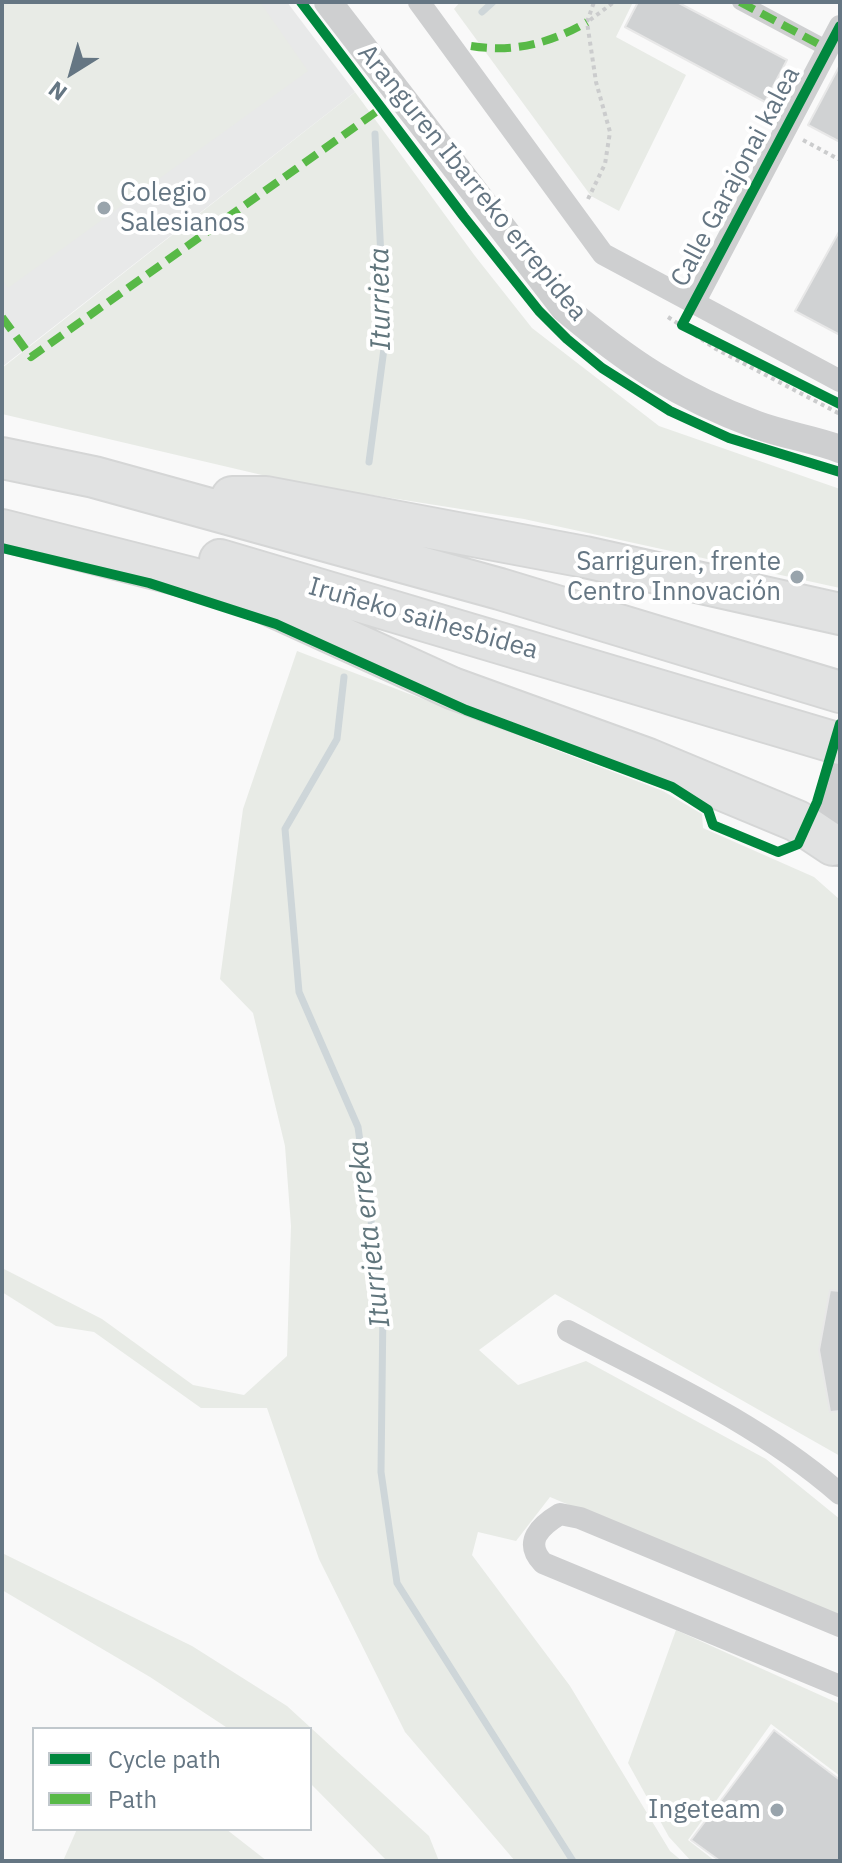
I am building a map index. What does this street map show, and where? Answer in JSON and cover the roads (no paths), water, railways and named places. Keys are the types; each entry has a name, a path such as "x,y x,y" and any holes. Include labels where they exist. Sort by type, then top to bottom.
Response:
{"highway":[{"path":"2,442 230,497 511,577 624,615 719,655"},
{"name":"Iruñeko saihesbidea","path":"2,458 94,477 440,572 840,692"},
{"path":"230,497 266,497 495,539 840,614"},
{"name":"Iruñeko saihesbidea","path":"2,511 194,552 838,758"},
{"path":"2,530 235,589 452,688 648,759 797,821 837,849"}],"street":[{"name":"Aranguren Ibarreko errepidea","path":"328,2 564,308 613,349 667,386 761,427 840,449"},
{"path":"419,2 603,254 840,381"},
{"name":"Calle Garajonai kalea","path":"740,2 834,52"},
{"name":"Calle Garajonai kalea","path":"694,303 786,132 834,52 840,26"},
{"path":"837,849 827,815 838,758"},
{"path":"568,1331 729,1416 802,1461 840,1494"},
{"path":"840,1626 580,1518 560,1514 542,1525 533,1540 535,1555 543,1563 840,1686"}],"waterway":[{"name":"Iturrieta","path":"482,12 493,2"},
{"name":"Iturrieta","path":"369,462 385,341 375,134"},
{"name":"Iturrieta erreka","path":"344,677 337,739 285,829 299,992 358,1127 383,1307 381,1472 397,1583 573,1861"}],"place":[{"name":"Colegio Salesianos","path":"104,208"},
{"name":"Sarriguren, frente Centro Innovación","path":"797,577"},
{"name":"Ingeteam","path":"777,1810"}]}
